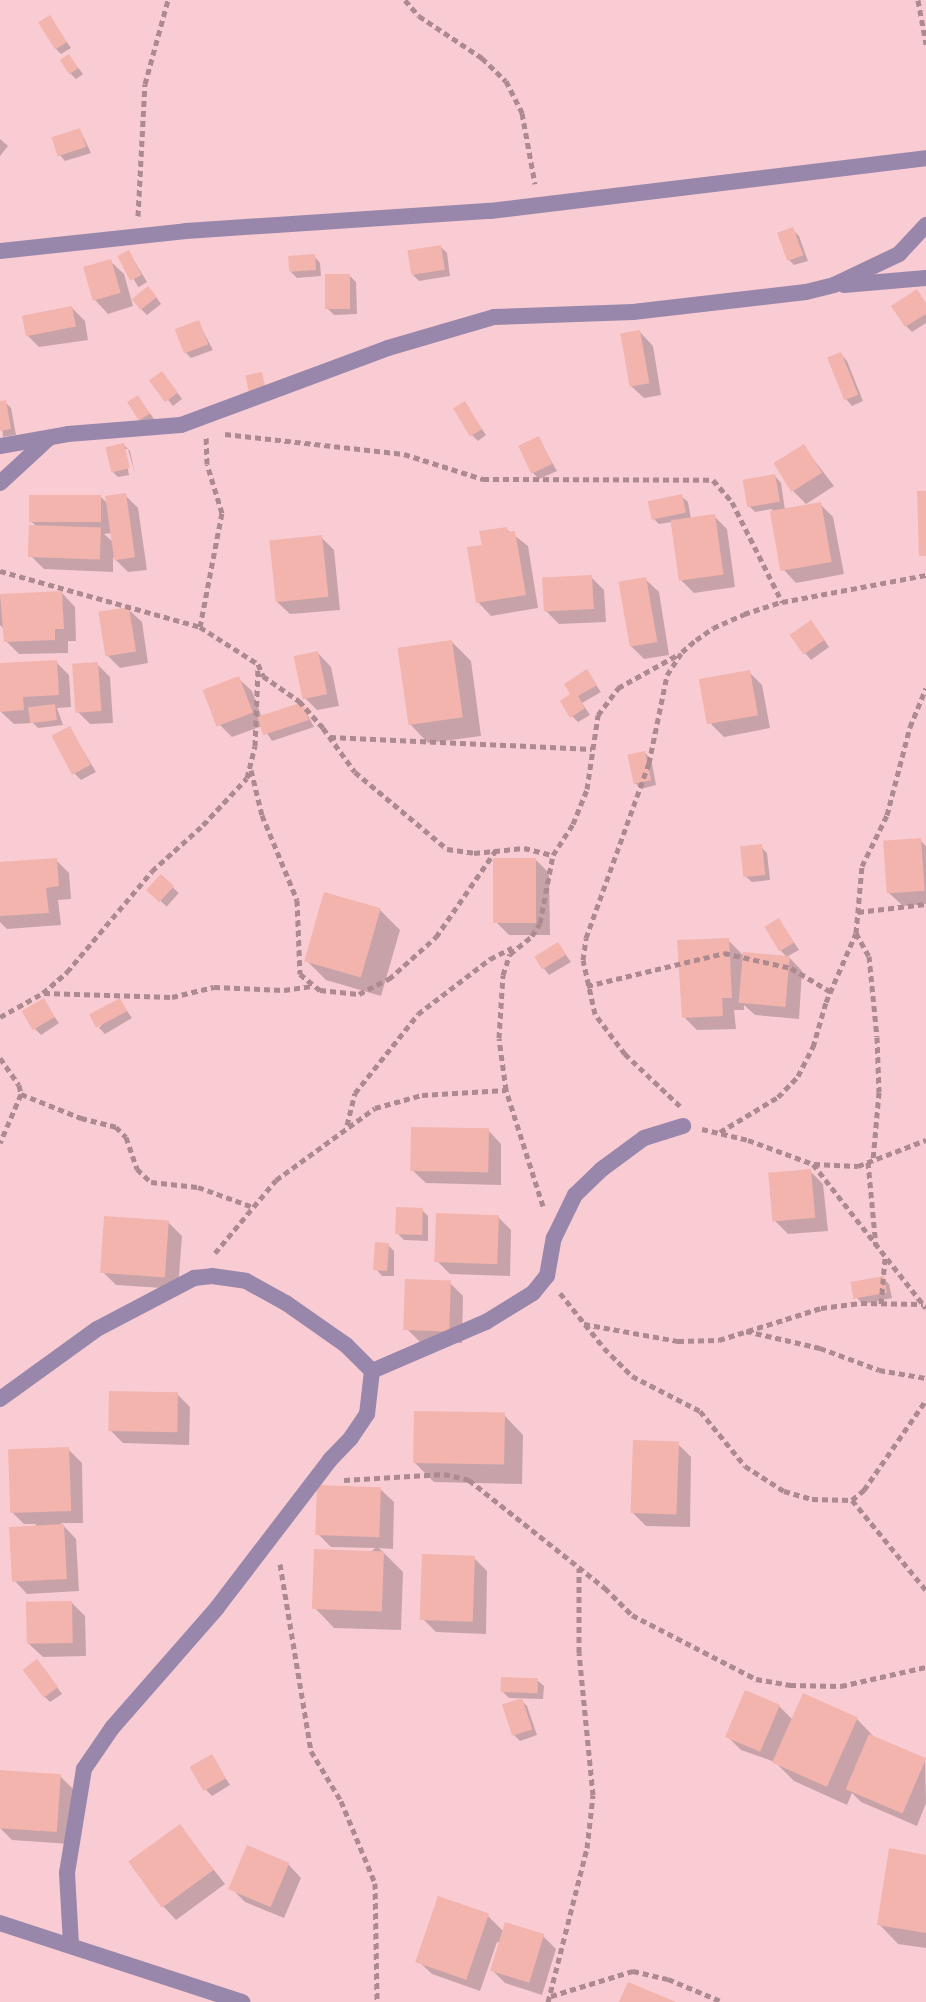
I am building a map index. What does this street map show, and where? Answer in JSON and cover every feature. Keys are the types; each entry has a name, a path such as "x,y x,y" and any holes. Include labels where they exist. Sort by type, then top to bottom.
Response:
{"street":[{"path":"0,251 539,205 926,158"},
{"path":"834,285 899,254 926,225"},
{"path":"0,446 50,437 181,425 388,348 494,317 633,312 767,298 834,285 926,278"},
{"path":"0,483 50,437"},
{"path":"372,1371 486,1322 533,1293 547,1276 554,1238 575,1195 595,1174 644,1138 690,1127"},
{"path":"0,1399 97,1329 194,1278 212,1276 246,1281 286,1303 346,1345 372,1371 373,1391 367,1414 311,1484 275,1536 161,1675 112,1728 84,1769 67,1873 71,1945"},
{"path":"0,1923 242,2002"}],"path":[{"path":"137,237 145,84 168,0"},
{"path":"405,0 419,16 482,58 506,81 522,113 539,205"},
{"path":"918,0 926,44"},
{"path":"181,425 207,425 227,435 404,454 483,479 713,480 732,502 782,602"},
{"path":"200,627 222,513 207,464 207,425"},
{"path":"0,571 200,627 258,664 263,676 299,701 355,772 447,849 458,853 524,848 553,855"},
{"path":"347,1126 355,1093 418,1014 490,959 532,936 540,923 553,855 573,824 587,789 598,715 618,688 682,652 713,628 782,602 926,575"},
{"path":"682,652 667,675 649,763 586,938 583,960 595,1014 625,1054 670,1094 690,1127 720,1132 813,1164 838,1167 870,1161 926,1140"},
{"path":"258,664 251,770 262,815 297,900 300,974 313,986"},
{"path":"720,1132 778,1097 798,1076 813,1047 831,992 856,933 862,866 887,815 910,727 926,688"},
{"path":"329,737 592,749"},
{"path":"0,1017 43,993 67,972 152,871 221,807 251,770"},
{"path":"43,993 172,997 214,987 284,990 313,986 343,994 359,994 389,979 436,937 497,849"},
{"path":"858,912 926,904"},
{"path":"856,933 869,956 877,1037 879,1092 870,1161 876,1247"},
{"path":"519,945 510,954 503,975 499,1038 506,1090 554,1238"},
{"path":"587,986 724,953 791,968 831,992"},
{"path":"0,1058 19,1085 21,1094 0,1143"},
{"path":"194,1278 276,1180 347,1126 395,1100 506,1090"},
{"path":"21,1094 81,1118 116,1127 126,1137 137,1169 151,1182 198,1187 253,1207"},
{"path":"813,1164 925,1306"},
{"path":"881,1304 885,1258"},
{"path":"547,1276 584,1324 632,1376 700,1411 745,1466 765,1481 812,1499 852,1500 864,1490 926,1400"},
{"path":"584,1324 678,1341 719,1340 821,1308 881,1304 925,1306"},
{"path":"746,1331 820,1348 879,1370 926,1378"},
{"path":"311,1484 444,1474 469,1480 645,1624 756,1679 790,1685 841,1686 926,1667"},
{"path":"852,1500 926,1590"},
{"path":"275,1536 311,1751 341,1801 375,1883 377,2002"},
{"path":"549,1999 587,1848 593,1795 579,1653 579,1567"},
{"path":"549,1999 633,1971 668,1979 723,2002"}],"building":[{"path":"50,15 67,42 55,50 38,22"},
{"path":"69,54 78,68 69,74 60,60"},
{"path":"80,128 86,147 58,156 51,137"},
{"path":"793,227 803,255 787,261 777,233"},
{"path":"441,245 445,270 411,275 407,250"},
{"path":"129,250 142,275 130,281 117,256"},
{"path":"315,254 316,270 289,272 288,256"},
{"path":"111,259 121,293 93,301 83,267"},
{"path":"325,274 350,274 350,309 325,309"},
{"path":"148,286 157,297 140,310 132,299"},
{"path":"917,289 926,303 926,314 905,327 891,306"},
{"path":"72,306 76,327 26,336 22,316"},
{"path":"199,320 208,344 184,354 175,329"},
{"path":"640,330 649,383 630,387 620,333"},
{"path":"841,352 858,395 844,400 827,358"},
{"path":"162,371 178,393 165,402 149,380"},
{"path":"262,372 266,391 249,394 245,376"},
{"path":"138,395 150,414 139,421 127,402"},
{"path":"6,400 11,429 0,431 0,401"},
{"path":"465,401 482,429 470,436 453,408"},
{"path":"539,436 552,464 531,474 518,446"},
{"path":"124,443 130,468 111,473 105,447"},
{"path":"804,444 822,473 791,492 773,463"},
{"path":"775,474 780,502 747,507 743,480"},
{"path":"917,491 926,491 926,556 919,556"},
{"path":"126,493 135,557 114,560 105,496"},
{"path":"682,494 686,513 652,520 648,501"},
{"path":"29,495 101,495 101,522 29,522"},
{"path":"821,502 832,562 780,571 770,511"},
{"path":"715,514 723,574 679,581 670,520"},
{"path":"29,525 101,528 100,559 28,557"},
{"path":"507,527 508,532 515,531 526,595 476,603 467,547 482,545 479,531"},
{"path":"322,535 328,597 276,602 269,541"},
{"path":"592,575 594,609 544,612 542,578"},
{"path":"646,577 657,642 630,647 618,582"},
{"path":"62,591 64,629 55,629 55,640 4,642 0,594"},
{"path":"129,607 136,651 105,656 98,612"},
{"path":"811,620 825,640 803,655 790,635"},
{"path":"452,640 463,717 408,725 398,648"},
{"path":"318,651 327,694 303,699 294,656"},
{"path":"57,660 59,695 23,697 24,710 0,712 0,663"},
{"path":"98,662 101,711 75,713 72,664"},
{"path":"587,669 597,685 578,696 585,708 570,718 560,701 570,694 564,684"},
{"path":"750,670 758,715 707,724 699,679"},
{"path":"239,676 253,712 217,726 203,690"},
{"path":"303,702 309,720 263,735 257,717"},
{"path":"55,704 57,720 30,723 28,707"},
{"path":"70,726 91,765 72,775 51,736"},
{"path":"645,751 651,780 634,784 627,755"},
{"path":"921,838 925,891 887,894 883,841"},
{"path":"762,844 765,875 743,877 740,846"},
{"path":"57,858 59,886 46,888 49,913 0,916 0,862"},
{"path":"493,858 536,858 536,923 493,923"},
{"path":"161,874 174,886 159,902 146,890"},
{"path":"324,892 381,908 361,977 304,961"},
{"path":"779,918 794,943 779,952 764,927"},
{"path":"729,938 732,998 722,998 723,1016 682,1018 677,940"},
{"path":"558,942 566,955 542,970 534,957"},
{"path":"743,952 790,956 785,1007 739,1003"},
{"path":"44,998 55,1017 32,1030 21,1011"},
{"path":"120,998 127,1011 96,1028 89,1014"},
{"path":"411,1127 489,1128 488,1172 410,1171"},
{"path":"811,1169 815,1218 772,1222 768,1173"},
{"path":"396,1207 423,1208 422,1235 395,1234"},
{"path":"436,1213 499,1215 497,1264 434,1262"},
{"path":"104,1216 169,1221 165,1277 100,1273"},
{"path":"375,1242 389,1243 387,1271 373,1270"},
{"path":"884,1276 887,1293 853,1299 851,1282"},
{"path":"405,1279 451,1281 449,1332 403,1330"},
{"path":"109,1391 178,1392 177,1432 108,1431"},
{"path":"414,1411 505,1413 504,1465 413,1463"},
{"path":"633,1440 679,1442 676,1515 630,1513"},
{"path":"69,1447 71,1511 10,1513 8,1449"},
{"path":"317,1485 381,1487 379,1537 315,1535"},
{"path":"64,1524 67,1579 12,1582 9,1527"},
{"path":"314,1549 384,1551 382,1611 312,1609"},
{"path":"422,1554 475,1556 473,1622 420,1620"},
{"path":"72,1601 73,1643 27,1644 26,1602"},
{"path":"37,1659 58,1687 44,1698 23,1670"},
{"path":"501,1677 538,1678 537,1693 500,1692"},
{"path":"745,1690 780,1705 760,1752 725,1737"},
{"path":"803,1693 858,1717 827,1787 772,1762"},
{"path":"522,1698 532,1729 512,1736 502,1704"},
{"path":"869,1734 926,1758 903,1813 846,1789"},
{"path":"212,1754 226,1778 203,1791 189,1767"},
{"path":"0,1770 61,1774 57,1832 0,1828"},
{"path":"180,1824 214,1870 162,1908 128,1862"},
{"path":"247,1845 289,1863 271,1907 228,1889"},
{"path":"889,1848 926,1855 926,1933 877,1925"},
{"path":"438,1896 489,1914 466,1980 415,1962"},
{"path":"505,1922 544,1934 529,1983 490,1971"},
{"path":"628,1982 676,2002 619,2002"}]}
